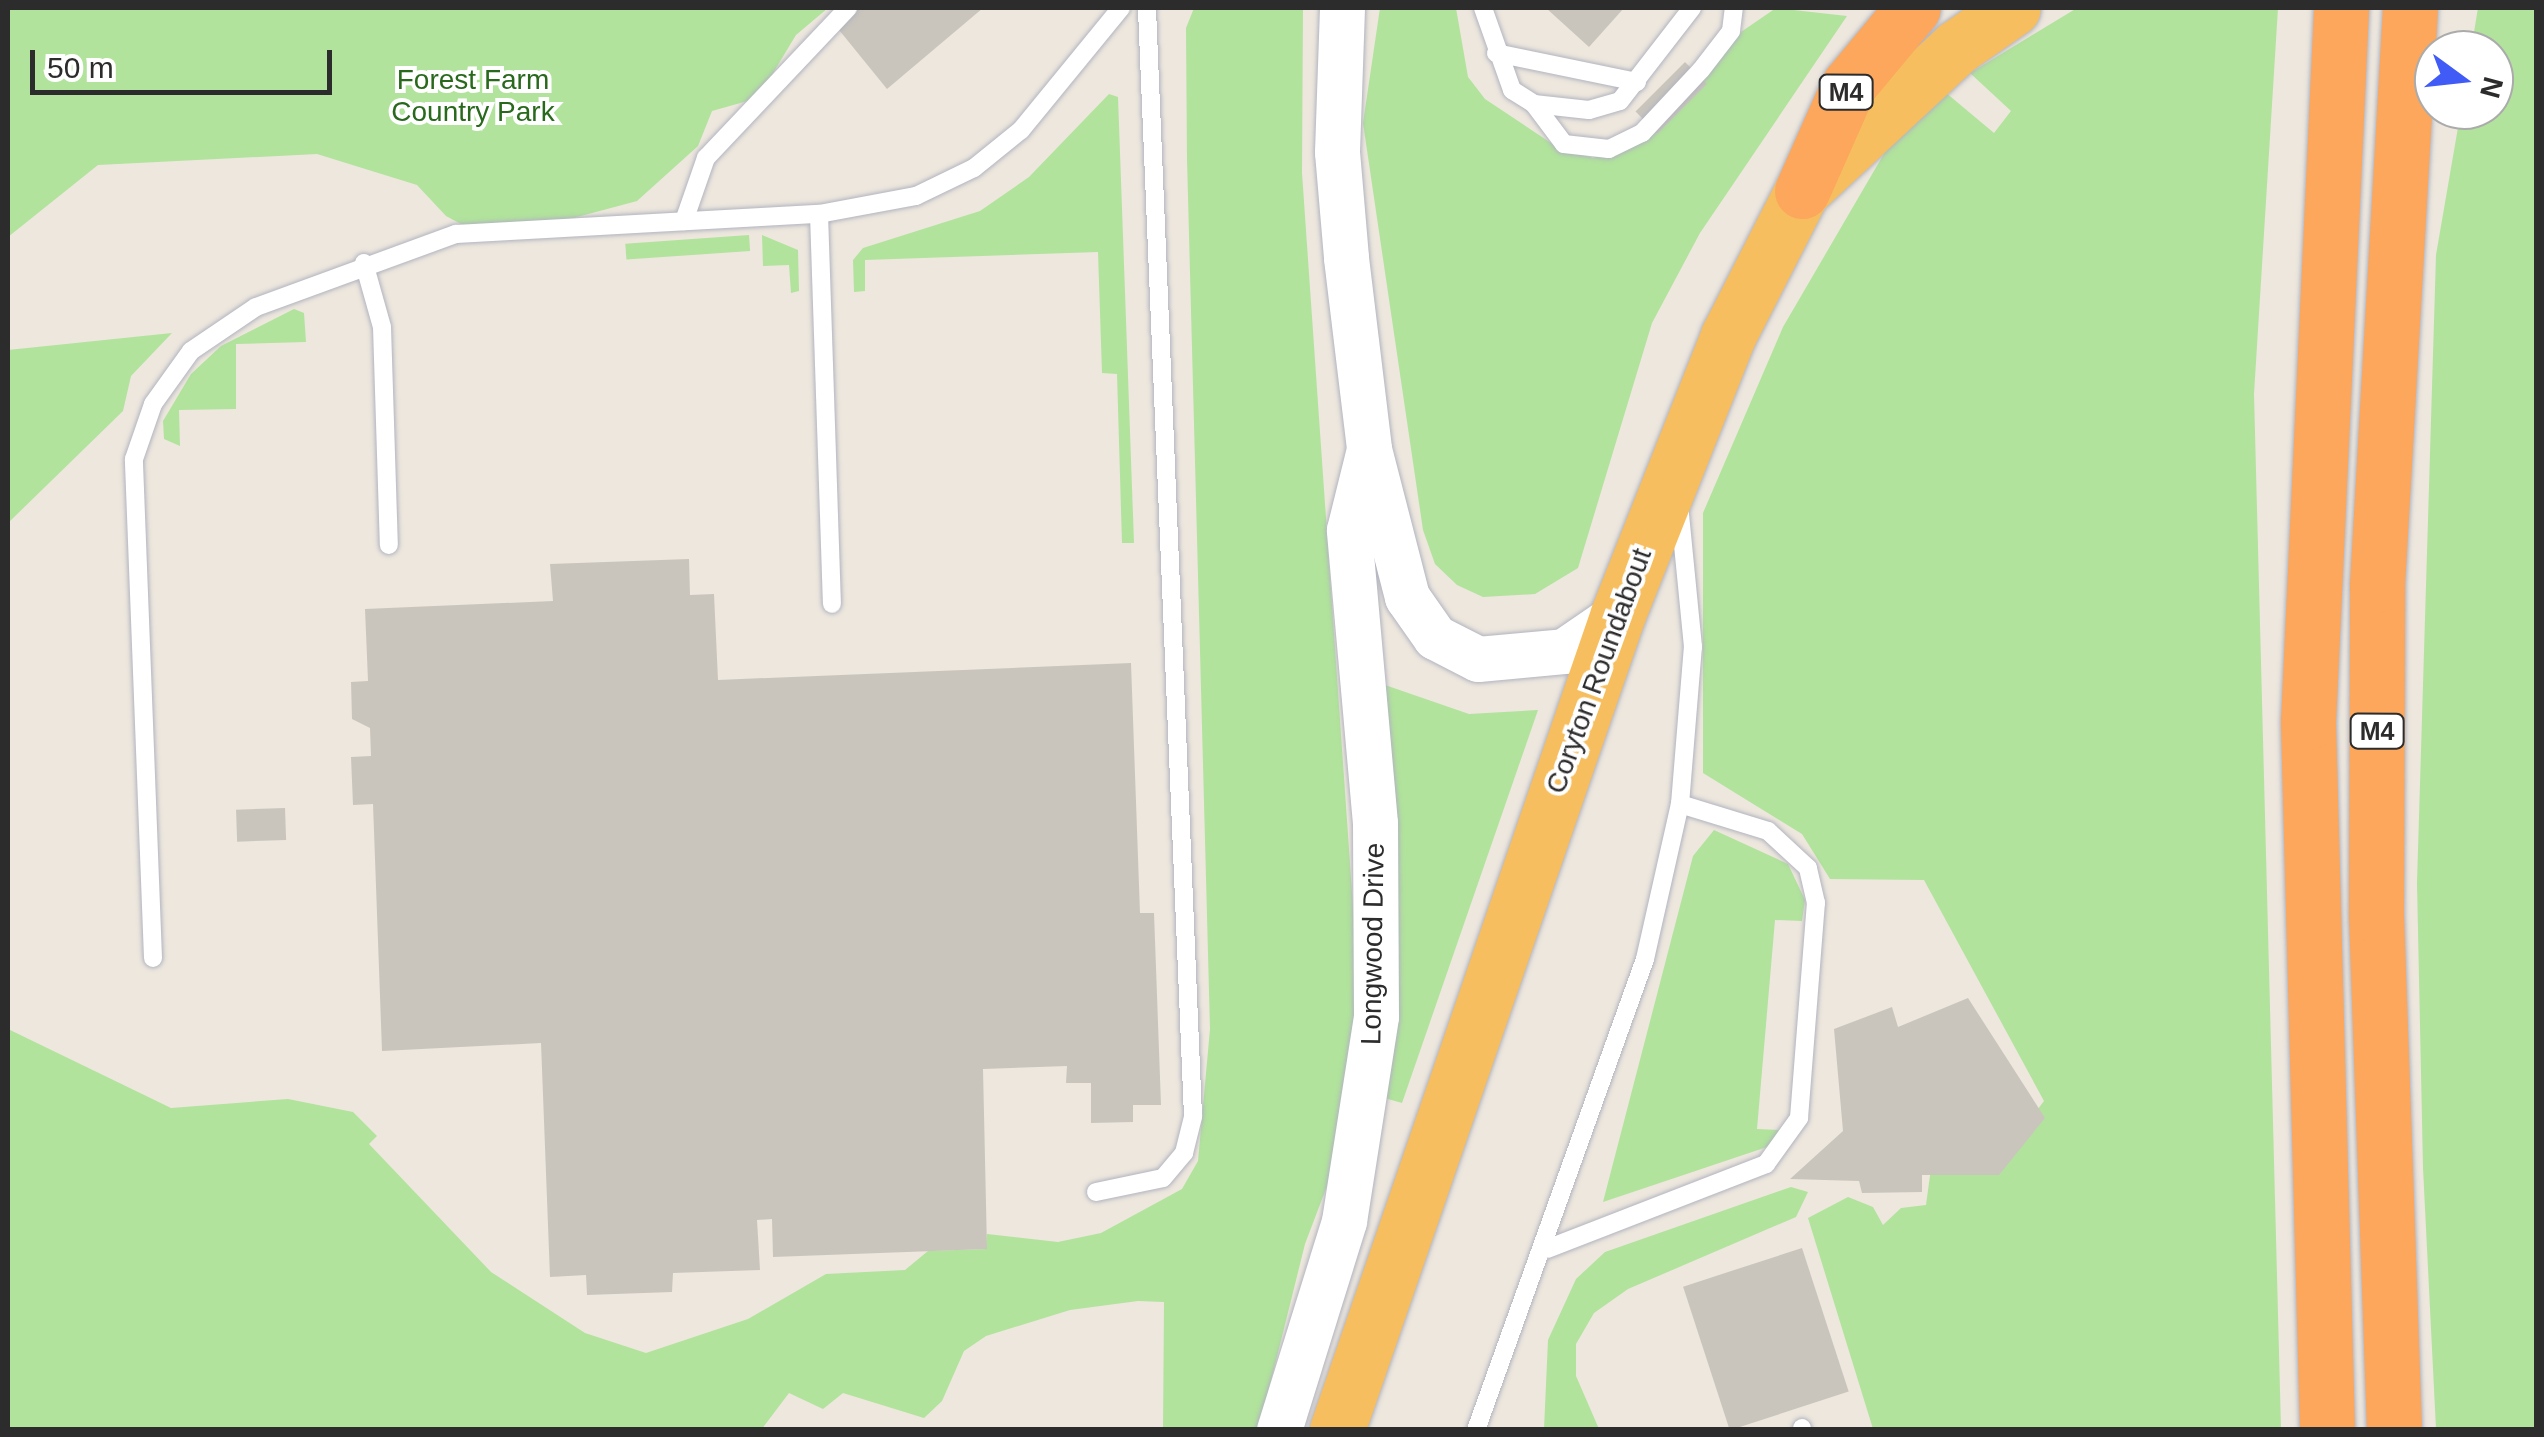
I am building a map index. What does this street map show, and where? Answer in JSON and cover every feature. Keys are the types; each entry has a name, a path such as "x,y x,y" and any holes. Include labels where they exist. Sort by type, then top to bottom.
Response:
{"highway":[{"name":"M4","path":"1802,190 1850,85 1913,8"},
{"name":"Coryton Roundabout","path":"1337,1430 1618,614 1675,466 1802,190 1957,47 2013,8"},
{"name":"M4","path":"2394,1430 2376,915 2377,585 2408,20"},
{"path":"2326,1430 2308,722 2339,28"}],"street":[{"name":"Longwood Drive","path":"1342,8 1336,152 1370,449 1407,597 1435,637 1478,659 1521,661 1564,652 1618,614"},
{"name":"Longwood Drive","path":"1279,1430 1344,1221 1376,1016 1375,823 1349,530 1370,449"}],"lane":[{"path":"684,220 706,158 848,8"},
{"path":"153,958 139,436 170,376 219,329 364,263 486,228 820,214 916,196 994,154 1121,8"},
{"path":"1096,1192 1163,1178 1184,1153 1194,1116 1147,8"},
{"path":"1483,8 1512,90 1534,104 1564,144 1609,149 1642,133 1701,70 1731,31 1734,8"},
{"path":"1534,104 1589,110 1620,102 1692,8"},
{"path":"1496,53 1637,82"},
{"path":"820,214 832,604"},
{"path":"364,263 382,327 388,546"},
{"path":"1476,1430 1547,1248 1646,959 1680,804 1692,647 1675,466"},
{"path":"1547,1248 1766,1164 1799,1118 1816,903 1808,868 1768,831 1680,804"}],"green space":[{"name":"Forest Farm Country Park","path":"8,8 828,8 796,35 758,98 712,111 698,146 637,201 491,240 446,216 417,185 317,154 98,165 8,237"},
{"path":"1194,8 1303,8 1302,173 1359,993 1338,1157 1305,1244 1259,1429 1163,1429 1164,1302 1138,1301 1070,1310 986,1336 964,1351 942,1401 924,1418 843,1393 823,1409 789,1393 761,1430 8,1429 8,1029 171,1108 288,1099 353,1112 377,1136 369,1144 491,1272 585,1333 646,1353 748,1319 826,1274 905,1270 928,1251 986,1249 987,1234 1058,1242 1101,1233 1182,1189 1198,1161 1210,1029 1187,159 1186,28"},
{"path":"1380,8 1456,8 1468,77 1485,99 1557,147 1593,158 1660,130 1741,32 1776,8 1847,16 1700,233 1652,323 1578,568 1535,594 1483,597 1457,585 1435,564 1423,530 1363,123"},
{"path":"2077,8 2278,8 2254,394 2281,1429 1873,1429 1808,1218 1848,1197 1873,1207 1883,1225 1901,1208 1926,1205 1931,1168 1994,1167 2044,1101 1924,880 1830,879 1802,834 1703,773 1703,513 1783,327 1885,152 1945,92 1994,133 2011,111 1970,73"},
{"path":"2478,8 2536,8 2536,1430 2436,1429 2423,1168 2417,883 2436,255 2458,130 2514,130 2514,30 2474,30"},
{"path":"1109,94 1118,97 1134,543 1122,543 1117,374 1102,373 1098,252 865,260 865,291 854,292 853,260 863,248 980,211 1029,177"},
{"path":"749,235 750,251 626,260 625,244"},
{"path":"762,235 798,250 799,291 791,293 789,265 763,266"},
{"path":"294,309 304,313 306,342 236,344 236,409 179,410 180,446 164,439 163,421 191,374 221,346"},
{"path":"172,333 131,376 123,411 8,523 8,350"},
{"path":"1385,685 1469,714 1538,710 1402,1103 1381,1097"},
{"path":"1714,830 1788,864 1805,900 1802,921 1775,920 1757,1129 1779,1130 1770,1146 1603,1202 1693,856"},
{"path":"1791,1187 1808,1192 1796,1217 1628,1289 1594,1313 1576,1344 1576,1376 1599,1429 1544,1429 1548,1340 1576,1279 1605,1252"}],"building":[{"path":"854,8 983,8 887,89 835,25"},
{"path":"1546,8 1624,8 1589,47"},
{"path":"1685,62 1707,84 1657,133 1636,111"},
{"path":"689,559 690,595 714,594 718,680 1131,663 1140,913 1154,913 1161,1105 1133,1105 1133,1122 1091,1123 1091,1083 1066,1083 1067,1066 983,1069 987,1249 773,1257 772,1219 757,1220 760,1270 673,1273 672,1292 587,1295 586,1275 550,1277 541,1043 382,1051 373,804 353,805 351,757 371,756 370,728 352,719 351,682 368,681 365,609 553,601 550,564"},
{"path":"285,808 286,840 237,842 236,810"},
{"path":"1968,998 2045,1118 1999,1175 1922,1175 1922,1192 1862,1193 1859,1181 1790,1179 1843,1131 1834,1029 1892,1007 1898,1027"},
{"path":"1802,1248 1849,1392 1730,1430 1683,1287"}]}
